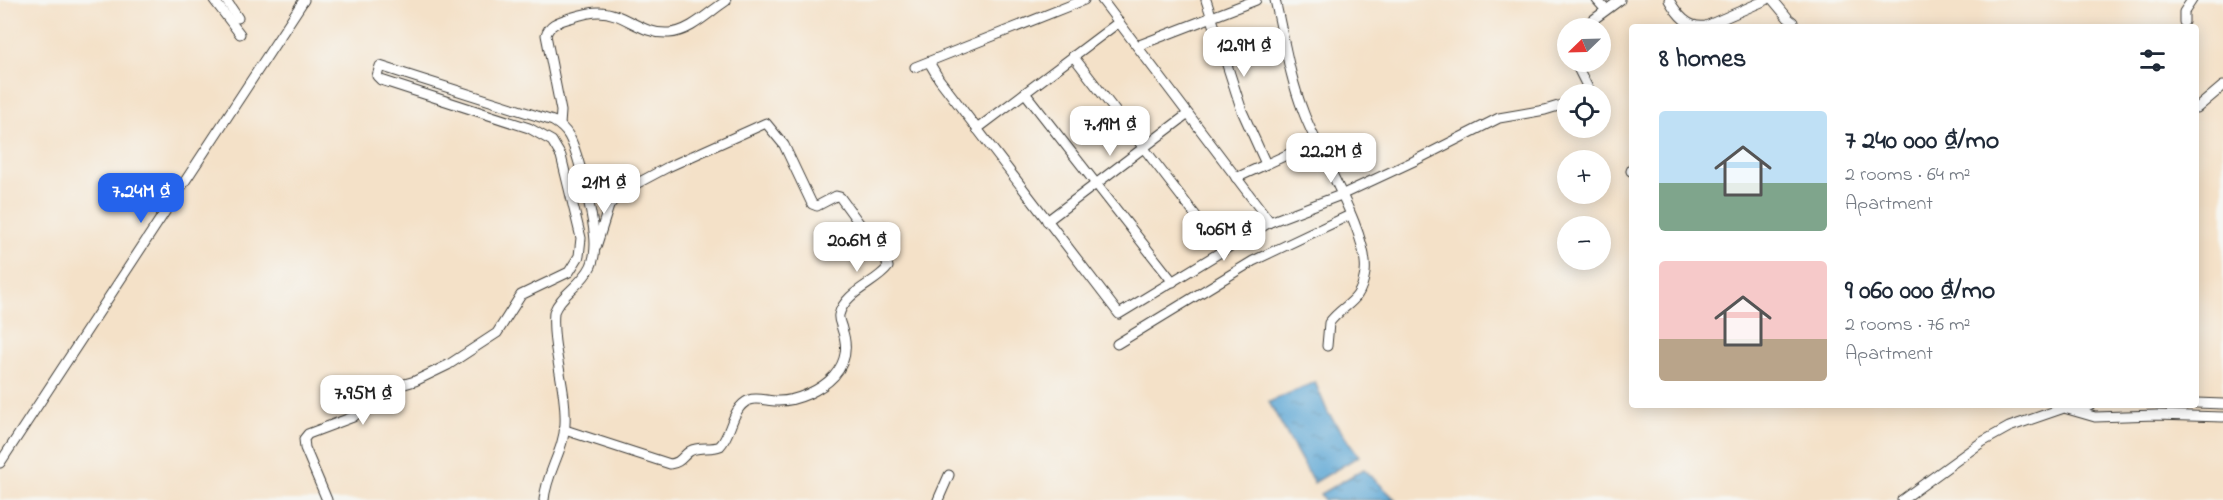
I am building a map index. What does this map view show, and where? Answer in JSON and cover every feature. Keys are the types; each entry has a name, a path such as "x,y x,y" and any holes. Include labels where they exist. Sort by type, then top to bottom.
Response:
{"street":[{"path":"214,0 240,34"},
{"path":"226,0 238,18"},
{"path":"0,463 304,0"},
{"path":"915,67 1084,0"},
{"path":"1102,0 1270,222"},
{"path":"1206,0 1239,102 1266,164"},
{"path":"1137,46 1256,0"},
{"path":"1275,0 1293,83 1315,142 1350,215 1362,247 1365,271 1358,296 1329,323 1327,346"},
{"path":"1597,0 1605,9"},
{"path":"1594,18 1620,0"},
{"path":"1669,0 1691,24"},
{"path":"1709,24 1766,0"},
{"path":"1773,0 1793,22"},
{"path":"2184,22 2184,12 2192,0"},
{"path":"560,125 561,111 546,35 555,24 576,16 600,12 613,15 643,30 670,33 687,28 726,1"},
{"path":"977,129 1119,22"},
{"path":"1074,57 1223,251"},
{"path":"928,62 939,80 1119,314 1270,222 1341,195 1499,118 1557,106"},
{"path":"544,500 548,477 565,430 565,410 554,318 555,308 579,256 581,243 579,225 561,156 552,141 529,128 381,80 378,72 380,66 543,117 560,125 569,136 579,166 594,232 595,249"},
{"path":"2199,106 2223,86"},
{"path":"1025,93 1173,282"},
{"path":"1047,220 1097,185 1188,114"},
{"path":"327,500 304,448 304,439 308,434 353,417 384,390 416,381 448,365 497,333 521,295 564,285 587,273 609,207 615,196 631,186 766,123 784,145 812,204 817,206 836,196 840,197 886,260 888,267 860,289 840,314 839,321 847,348 841,366 835,375 820,387 795,398 779,401 752,399 747,401 735,416 720,446 693,450 681,460 670,464 565,430"},
{"path":"1236,178 1315,142"},
{"path":"579,166 609,207"},
{"path":"1117,344 1253,261 1350,215"},
{"path":"2199,404 2223,404"},
{"path":"1902,500 1982,442 2009,428 2064,408 2095,417 2156,415 2223,417"},
{"path":"2079,411 2085,408"},
{"path":"938,500 948,475"}],"water":[{"path":"1315,382 1328,413 1359,456 1314,483 1269,402"},
{"path":"1364,469 1396,500 1324,500 1320,494"}]}
